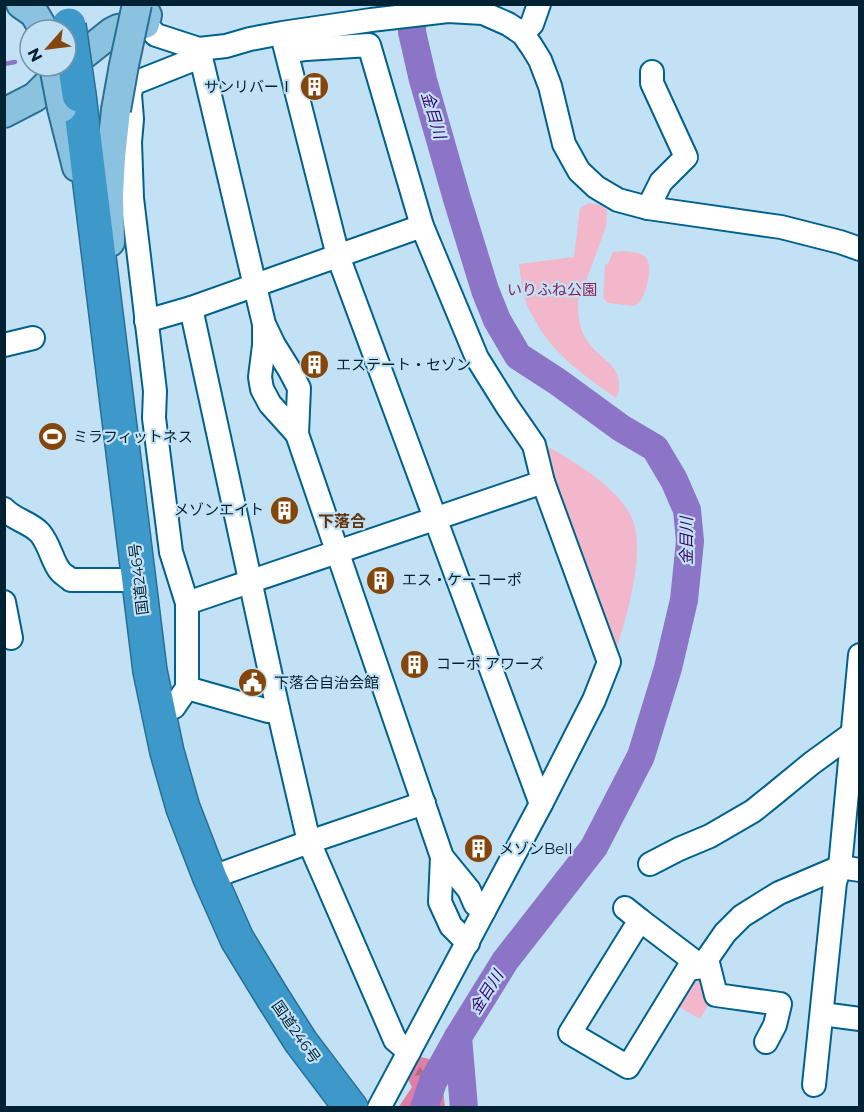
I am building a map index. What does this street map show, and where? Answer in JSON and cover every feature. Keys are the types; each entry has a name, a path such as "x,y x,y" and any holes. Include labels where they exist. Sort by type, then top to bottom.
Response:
{"highway":[{"name":"国道246号","path":"67,78 97,238 150,671 167,752 183,808 237,939 301,1042 351,1107"}],"main road":[{"path":"21,4 34,13 53,18"},
{"path":"4,113 35,97 54,78 112,32 119,17 144,11"},
{"path":"116,390 109,195 111,157 124,65 144,11"},
{"path":"59,78 70,102"},
{"path":"4,99 35,97"}],"street":[{"path":"523,34 532,24 539,4"},
{"path":"144,11 175,30 202,36 284,43 306,49 369,45 422,226 477,358 534,445 543,482 609,662 594,700 541,804 379,1107"},
{"path":"144,11 156,36 200,53"},
{"path":"284,43 373,15 448,11 483,13 508,24 523,34 532,47 540,60 550,86 564,144 579,171 596,187 618,200 648,208 781,227 860,249"},
{"path":"174,708 187,688 187,603 171,552 154,418 154,392 132,198 130,95 132,84 200,53 250,39"},
{"path":"284,43 338,255 541,804"},
{"path":"200,53 264,324 299,388 297,434 442,857 469,890 475,903 484,911"},
{"path":"648,208 662,182 686,158 652,83 652,72"},
{"path":"146,321 191,308 422,226"},
{"path":"191,308 309,842 395,1040 409,1053"},
{"path":"264,324 260,376 262,389 270,404 297,434"},
{"path":"4,345 33,338"},
{"path":"187,603 543,482"},
{"path":"5,511 39,532 48,544 60,571 71,580 139,580"},
{"path":"5,610 11,638"},
{"path":"814,1085 835,882 850,869 852,734 860,655"},
{"path":"187,688 268,711 278,709"},
{"path":"650,864 710,837 753,811 852,734"},
{"path":"210,878 424,803"},
{"path":"442,857 440,902 451,926 468,943"},
{"path":"766,1042 775,1025 780,1004 716,995 705,963 633,914 570,1033 628,1067 688,969 705,963 725,933 742,916 779,893 850,869"},
{"path":"822,1014 860,1019"}],"green space":[{"name":"いりふね公園","path":"589,203 598,204 607,210 606,227 578,302 579,317 586,339 611,365 618,377 619,391 616,398 571,364 543,334 529,309 521,280 519,264 574,257 580,208"},
{"path":"624,251 643,255 649,263 646,290 641,300 634,306 608,303 603,298 605,265 608,264 613,252"},
{"path":"550,448 606,486 625,506 636,531 636,567 633,586 614,657 541,452"},
{"path":"698,973 711,1001 700,1019 674,1004"},
{"path":"417,1056 433,1060 441,1071 445,1107 398,1108 412,1087 407,1078"}],"waterway":[{"name":"金目川","path":"412,4 412,32 423,80 485,290 497,320 518,356 621,428 655,448 674,480 687,510 690,541 684,600 668,668 641,756 594,847 505,961 458,1037 433,1082 424,1108"},
{"path":"4,64 15,62"},
{"path":"458,1037 464,1108"}],"place":[{"name":"サンリバーⅠ","path":"315,87"},
{"name":"エステート・セゾン","path":"315,365"},
{"name":"ミラフィットネス","path":"52,437"},
{"name":"メゾンエイト","path":"285,510"},
{"name":"エス・ケーコーポ","path":"381,580"},
{"name":"コーポ アワーズ","path":"415,664"},
{"name":"下落合自治会館","path":"253,683"},
{"name":"メゾンBell","path":"478,849"}],"district":[{"name":"下落合","path":"342,521"}]}
